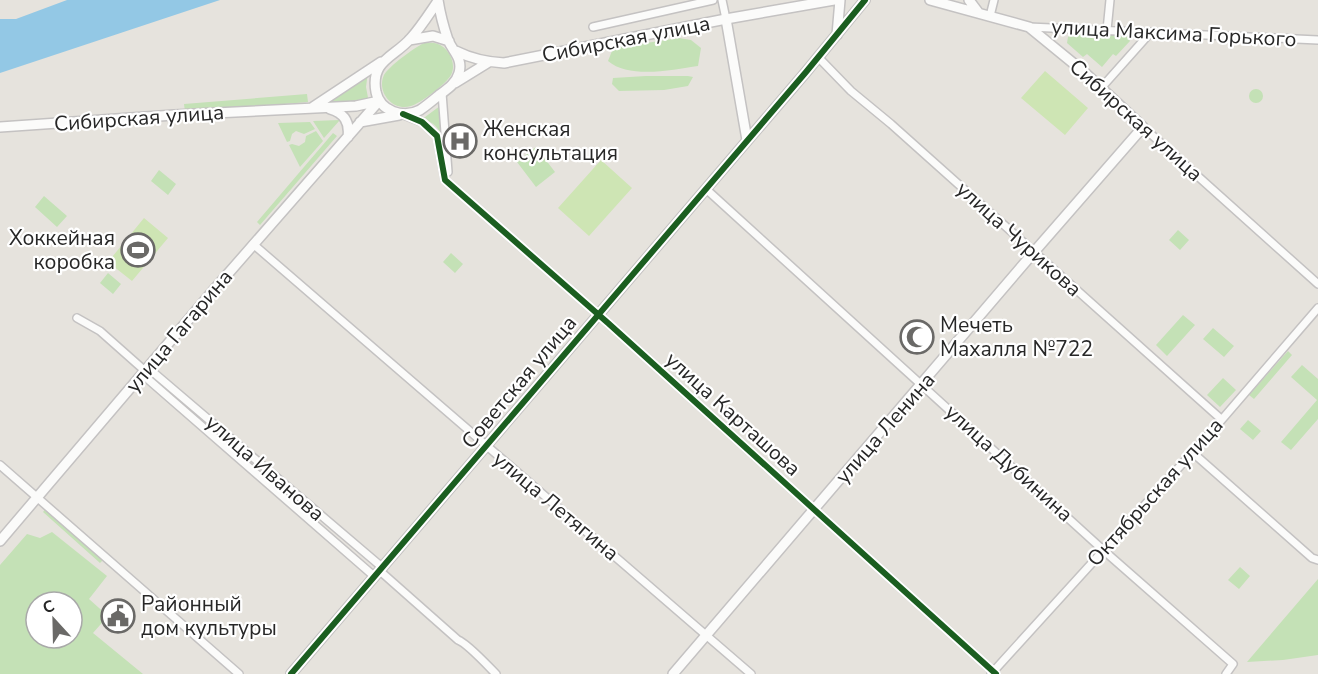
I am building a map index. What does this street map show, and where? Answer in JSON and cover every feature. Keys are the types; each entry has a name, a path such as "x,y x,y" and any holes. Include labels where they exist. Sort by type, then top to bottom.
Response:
{"street":[{"path":"593,27 713,0"},
{"path":"722,0 747,140"},
{"name":"Сибирская улица","path":"456,51 470,58 489,62 515,61 834,0"},
{"path":"837,35 840,0"},
{"name":"Советская улица","path":"291,674 865,0"},
{"name":"Сибирская улица","path":"931,0 1029,27 1102,87 1143,127 1318,284"},
{"path":"969,0 978,12"},
{"path":"990,16 994,0"},
{"path":"1107,30 1110,0"},
{"path":"438,1 410,40 382,62 378,68 375,83 379,101 390,110 422,122 437,136 447,182"},
{"path":"360,122 420,110 453,84 459,75 460,67 456,51 449,41 438,1"},
{"name":"улица Максима Горького","path":"1029,27 1318,40"},
{"path":"1102,87 1151,32"},
{"path":"410,40 433,36 449,41"},
{"name":"улица Чурикова","path":"818,57 851,91 891,124 1221,420"},
{"name":"Сибирская улица","path":"313,107 382,62"},
{"name":"Сибирская улица","path":"453,84 489,62"},
{"path":"442,93 447,182"},
{"name":"Сибирская улица","path":"0,128 356,106 379,101"},
{"name":"улица Гагарина","path":"0,541 144,370 379,101"},
{"path":"325,107 342,114 345,118 348,125 348,138"},
{"name":"улица Ленина","path":"673,674 1143,127"},
{"name":"улица Карташова","path":"447,182 598,315 993,673"},
{"name":"улица Дубинина","path":"706,189 1102,549 1233,663 1226,674"},
{"name":"улица Летягина","path":"254,244 751,674"},
{"name":"Октябрьская улица","path":"993,673 1102,549 1221,420 1318,308"},
{"name":"улица Иванова","path":"77,318 100,331 458,640 468,646 471,652 496,674"},
{"name":"улица Иванова","path":"144,370 379,572"},
{"path":"1192,452 1312,558 1318,560"},
{"path":"0,465 239,674"}],"green space":[{"path":"1073,33 1125,34 1130,41 1116,56 1113,54 1102,67 1087,54 1083,57 1067,43 1068,37"},
{"path":"679,38 691,40 701,48 698,66 639,72 617,67 608,61 612,51 620,47"},
{"path":"424,43 436,43 446,49 451,57 453,71 439,88 421,101 411,106 398,106 384,94 382,81 384,75 402,58"},
{"path":"1045,71 1088,108 1065,135 1021,98"},
{"path":"368,72 366,87 369,103 325,105"},
{"path":"693,77 688,86 664,90 619,91 612,84 613,78"},
{"path":"1256,89 1261,91 1263,96 1261,101 1256,103 1251,101 1249,96 1251,91"},
{"path":"307,94 308,102 185,112 184,104"},
{"path":"440,106 441,134 433,124 421,120"},
{"path":"340,120 324,138 313,121"},
{"path":"310,122 315,129 304,134 296,131 287,142 278,123"},
{"path":"316,131 323,141 300,167 289,145 299,146 305,142 306,136"},
{"path":"333,133 337,136 260,225 257,222"},
{"path":"536,147 555,172 536,187 517,162"},
{"path":"601,160 632,188 589,236 558,208"},
{"path":"159,170 176,184 168,195 151,181"},
{"path":"44,196 67,216 57,227 35,207"},
{"name":"Хоккейная коробка","path":"144,218 168,238 132,281 108,262"},
{"path":"1178,230 1189,240 1180,250 1169,240"},
{"path":"451,253 463,264 455,273 443,262"},
{"path":"108,273 121,284 113,294 100,283"},
{"path":"1183,315 1195,325 1167,356 1156,345"},
{"path":"1213,328 1234,346 1224,357 1203,339"},
{"path":"1288,351 1292,355 1254,399 1249,395"},
{"path":"1302,365 1318,379 1318,419 1291,450 1281,442 1317,400 1291,377"},
{"path":"1223,378 1236,390 1220,407 1207,395"},
{"path":"1248,420 1261,431 1253,440 1240,429"},
{"path":"46,508 104,559 100,563 43,512"},
{"path":"52,532 107,576 89,599 108,616 93,633 143,674 0,674 0,565 27,534 40,538"},
{"path":"1240,567 1250,576 1239,589 1228,580"},
{"path":"1318,579 1318,655 1247,662"}],"water":[{"path":"67,0 220,0 0,73 0,19 16,19"}],"cycle path":[{"path":"291,674 865,0"},
{"path":"403,114 422,122 437,136 445,180 608,323 996,674"}],"place":[{"name":"Женская консультация","path":"460,141"},
{"name":"Хоккейная коробка","path":"138,250"},
{"name":"Мечеть Махалля №722","path":"917,337"},
{"name":"Районный дом культуры","path":"118,616"}]}
